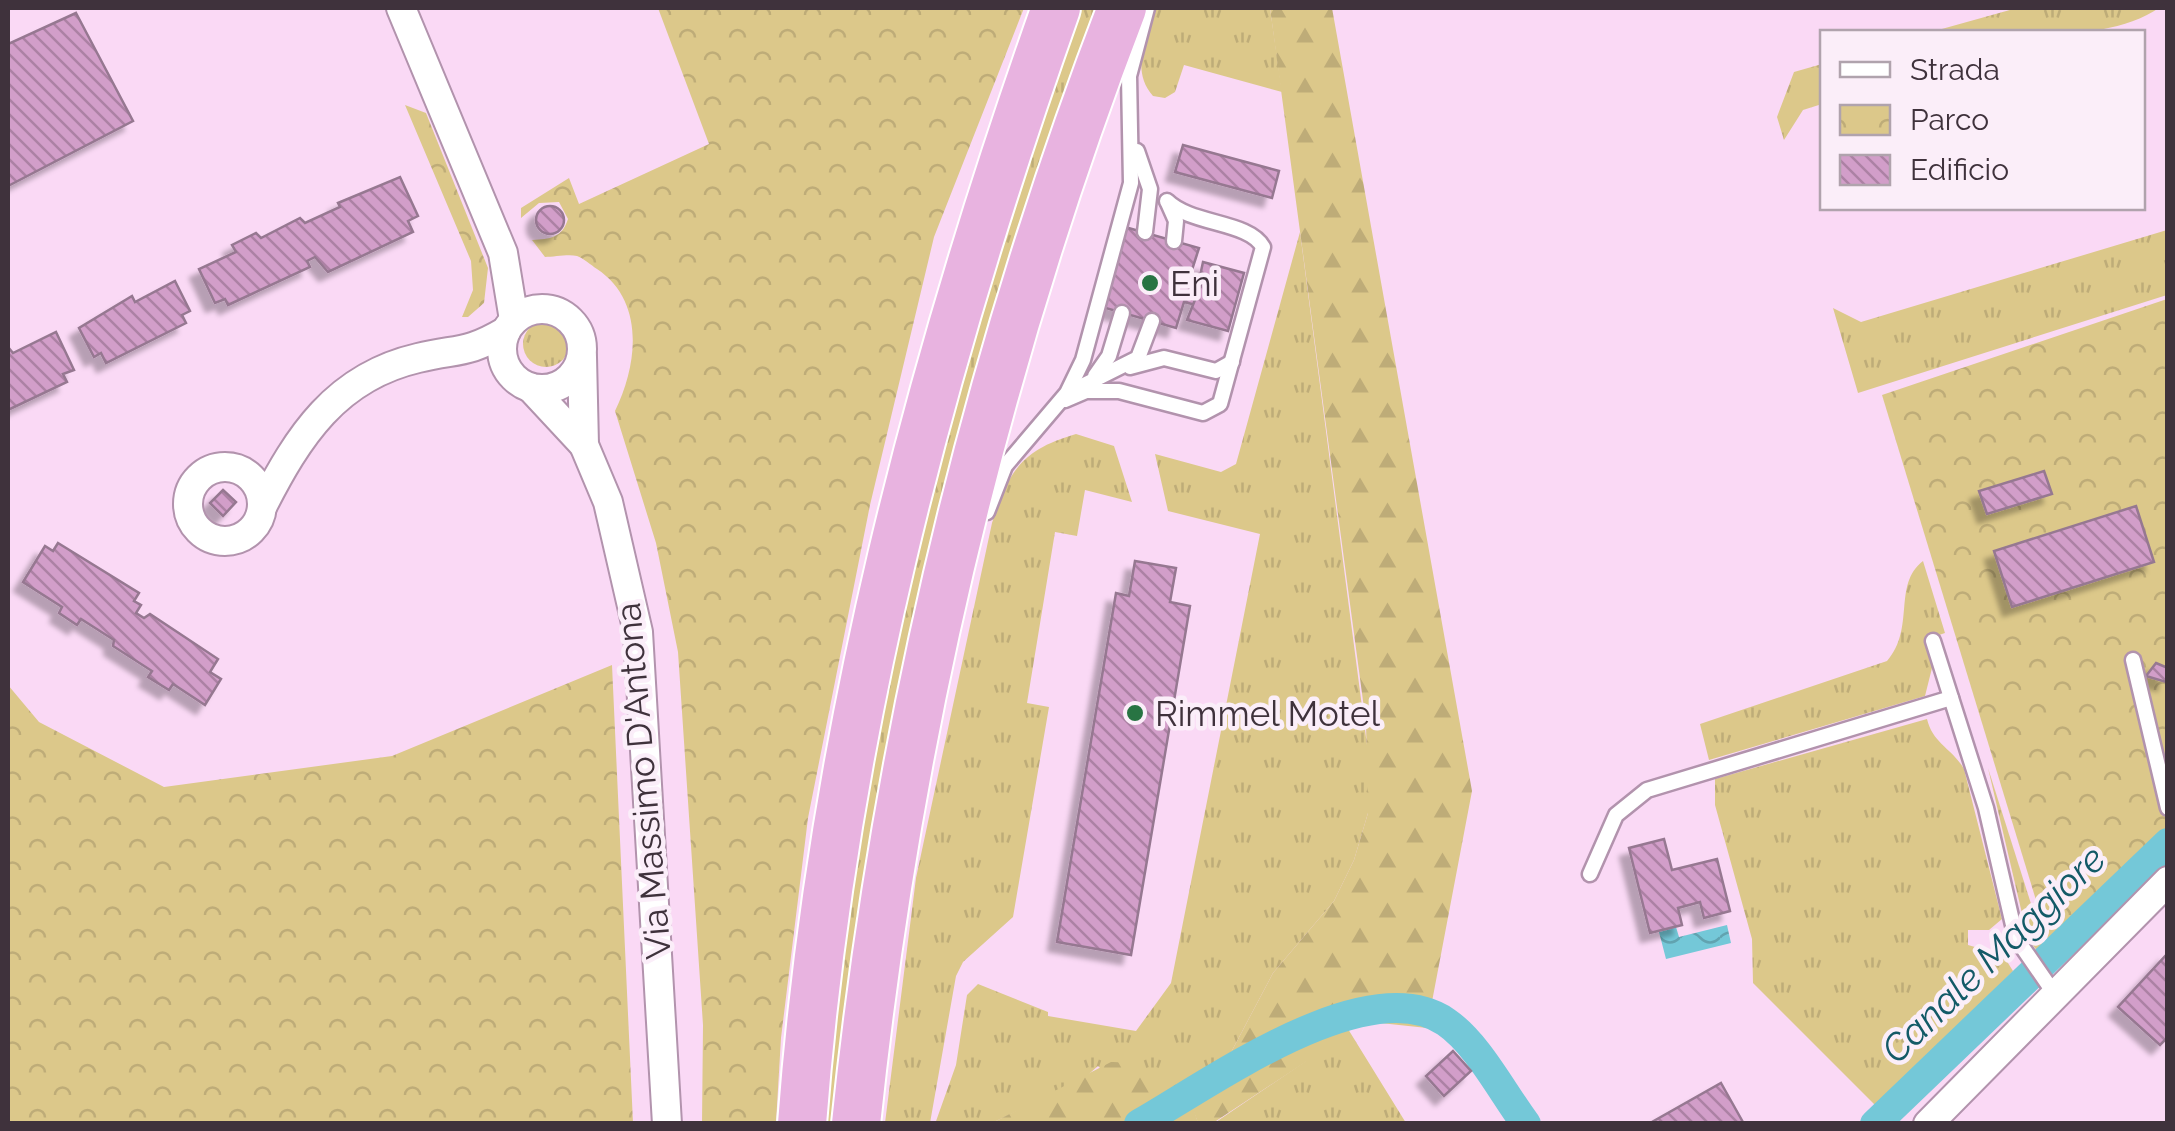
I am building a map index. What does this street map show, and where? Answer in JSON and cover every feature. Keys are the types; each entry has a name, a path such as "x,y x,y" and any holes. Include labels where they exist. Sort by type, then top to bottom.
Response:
{"highway":[{"path":"802,1124 828,880 884,583 950,334 1056,8"},
{"path":"856,1124 875,958 919,703 967,492 1044,230 1122,8"}],"street":[{"name":"Via Massimo D'Antona","path":"401,8 502,254 510,326 503,359 584,445"},
{"name":"Via Massimo D'Antona","path":"502,254 579,332 584,445 608,502 638,632 667,1124"},
{"path":"453,356 537,308 562,313"},
{"path":"292,448 238,469 216,468 195,481 188,505 196,528 206,536 231,540 252,529 292,448 335,400 371,371 423,357 453,356 521,382 558,386 578,370 582,358"},
{"path":"238,469 256,484 262,508"},
{"path":"1928,1124 2049,988 2168,881"}],"lane":[{"path":"981,534 1005,466 1056,406 1084,360 1127,200 1132,166 1131,62 1147,8"},
{"path":"1130,127 1151,198 1145,232"},
{"path":"1146,173 1176,221 1174,241"},
{"path":"1056,406 1078,394 1106,390 1209,412 1220,404 1263,247 1254,235 1185,215 1167,201"},
{"path":"1056,406 1087,382 1109,356 1122,313"},
{"path":"1119,370 1138,358 1152,322"},
{"path":"1087,382 1164,358 1216,371 1226,369 1234,358"},
{"path":"1934,641 1986,808 2013,928 2028,960 2049,988"},
{"path":"2133,660 2168,808"},
{"path":"1590,874 1616,815 1647,790 1951,698"},
{"path":"875,958 890,886 926,766"}],"green space":[{"path":"658,8 1024,8 934,237 870,505 808,818 781,1038 776,1123 702,1123 703,1025 678,652 656,543 615,411 632,354 630,316 612,282 597,269 577,256 545,257 532,240 550,238 562,230 568,219 559,202 539,203 521,218 521,208 569,178 579,204 709,144"},
{"path":"1074,8 1102,8 998,314 941,503 882,767 854,945 833,1123 819,1124 841,913 936,446"},
{"path":"1157,8 1270,8 1282,92 1184,65 1175,92 1165,98 1153,96 1146,86 1141,64"},
{"path":"1270,8 1332,8 1472,791 1427,1028 1371,1022 1301,1045 1307,1061 1213,1123 1198,1123 1190,1101 1227,1060 1273,973 1334,901 1354,860 1368,813 1366,723"},
{"path":"2017,8 2159,8 2136,20 2097,30 1938,30"},
{"path":"1820,65 1820,105 1803,110 1784,140 1777,117 1794,72"},
{"path":"405,105 426,113 488,268 484,303 468,317 462,317 473,290 471,261"},
{"path":"2167,230 2167,295 1858,393 1833,308 1861,322"},
{"path":"1300,232 1370,768 1368,813 1354,860 1334,901 1273,973 1227,1060 1191,1100 1198,1123 1151,1123 1154,1120 1098,1066 1082,1080 992,1123 935,1124 956,1065 967,995 978,984 1048,1012 1048,1016 1136,1031 1171,983 1260,534 1168,511 1155,454 1221,472 1236,464"},
{"path":"2167,299 2167,828 2050,946 1882,395"},
{"path":"546,321 562,328 569,344 562,360 546,367 530,360 523,344 530,328"},
{"path":"1076,434 1114,446 1132,502 1085,490 1077,536 1055,532 1027,703 1049,707 1013,917 963,962 956,976 930,1123 885,1123 916,878 992,523 1005,489 1020,465 1042,447"},
{"path":"1923,561 1945,633 1927,639 1932,668 1925,696 1709,760 1700,724 1887,661 1900,635 1908,582"},
{"path":"612,665 633,1123 8,1123 8,685 39,722 164,787 392,756"},
{"path":"1927,719 1934,734 1964,769 2002,919 1989,930 1968,930 1968,945 2003,955 2013,971 1879,1109 1753,983 1752,939 1715,805 1715,779"},
{"path":"1988,768 2052,970 2028,939"},
{"path":"1348,1029 1406,1123 1213,1124 1306,1061 1300,1045"},
{"path":"1111,1062 1136,1068 1147,1079 1157,1104 1151,1123 992,1123"}],"water":[{"path":"1727,925 1731,943 1666,959 1659,932 1676,927 1679,937"}],"building":[{"path":"76,13 133,121 8,186 8,44"},
{"path":"1183,145 1279,171 1272,198 1175,172"},
{"path":"400,177 418,216 408,221 413,232 328,272 315,257 307,261 310,267 228,305 225,299 215,303 199,269 236,252 232,245 256,233 261,238 300,218 305,223 340,207 338,203"},
{"path":"550,206 560,210 564,220 560,230 550,234 540,230 536,220 540,210"},
{"path":"1125,227 1199,248 1191,273 1204,277 1196,305 1184,302 1176,328 1102,307"},
{"path":"1203,262 1244,273 1228,331 1187,320 1204,277 1200,276"},
{"path":"175,281 190,311 182,315 186,323 106,363 101,353 94,357 79,328 132,296 135,302"},
{"path":"56,332 74,370 63,374 67,382 8,410 8,347 13,353"},
{"path":"2044,471 2052,494 1987,514 1979,491"},
{"path":"223,490 236,502 223,516 210,503"},
{"path":"2136,506 2154,562 2012,607 1994,551"},
{"path":"58,543 139,593 134,601 141,605 136,613 144,618 150,614 218,659 210,672 221,679 205,705 173,684 169,690 148,677 152,671 113,646 114,640 81,619 77,625 59,613 62,607 23,582 45,546 53,551"},
{"path":"1135,561 1176,568 1170,602 1190,606 1131,955 1057,942 1116,593 1129,596"},
{"path":"2156,663 2168,668 2166,682 2146,676"},
{"path":"1664,839 1672,870 1717,859 1730,911 1704,918 1700,902 1678,908 1682,925 1650,933 1629,848"},
{"path":"2168,953 2168,1037 2160,1045 2118,1007"},
{"path":"1453,1051 1471,1071 1444,1096 1426,1076"},
{"path":"1721,1083 1744,1124 1653,1124 1652,1122"}],"waterway":[{"name":"Canale Maggiore","path":"1875,1124 2168,843"},
{"name":"Canale Maggiore","path":"1139,1124 1289,1038 1333,1020 1375,1010 1413,1009 1458,1031 1526,1124"}],"place":[{"name":"Eni","path":"1150,283"},
{"name":"Rimmel Motel","path":"1135,713"}]}
